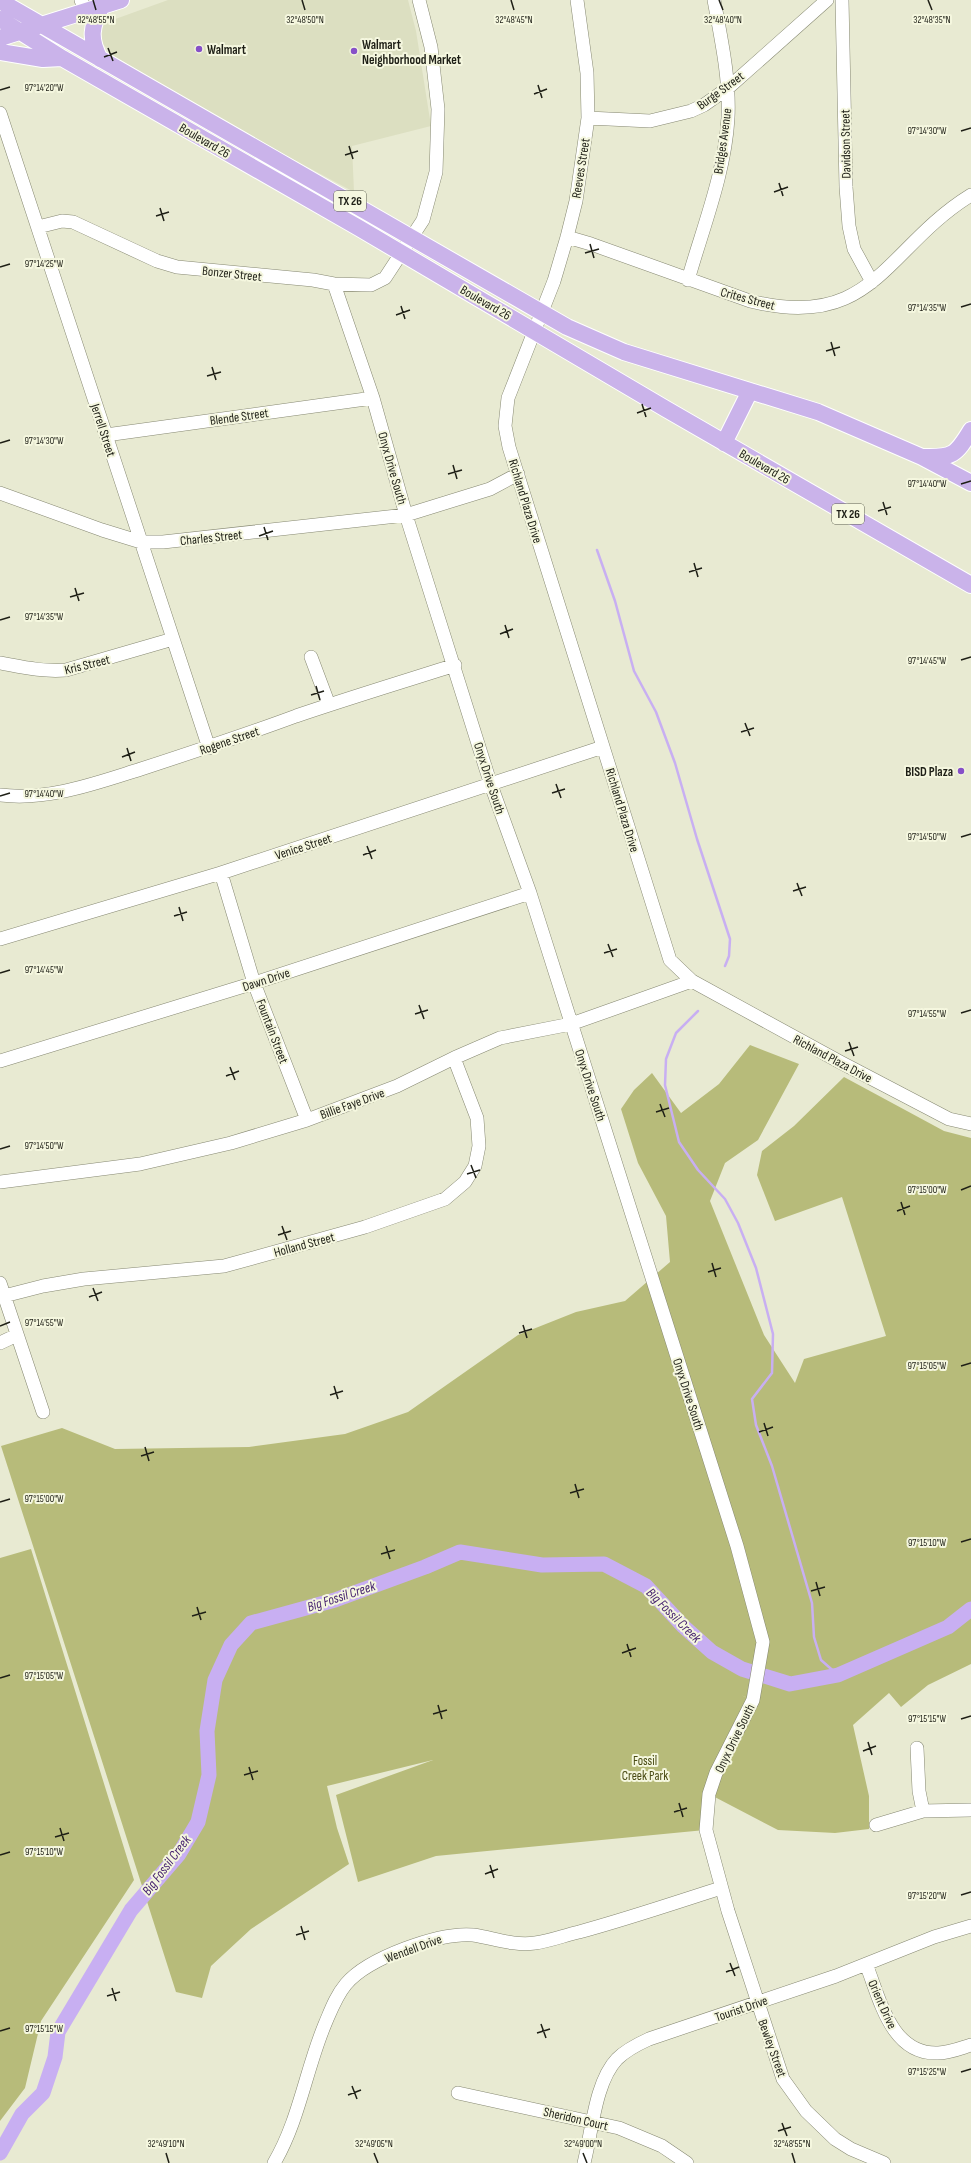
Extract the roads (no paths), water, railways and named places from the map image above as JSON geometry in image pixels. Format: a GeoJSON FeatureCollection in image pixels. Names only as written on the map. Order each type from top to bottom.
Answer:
{"type":"FeatureCollection","features":[{"type":"Feature","properties":{"kind":"main road"},"geometry":{"type":"LineString","coordinates":[[0,38],[40,26],[83,6],[102,6],[121,0]]}},
{"type":"Feature","properties":{"kind":"main road","name":"Boulevard 26"},"geometry":{"type":"LineString","coordinates":[[0,1],[40,26],[413,237],[542,314],[624,352],[818,412],[922,457],[971,483]]}},
{"type":"Feature","properties":{"kind":"main road"},"geometry":{"type":"LineString","coordinates":[[100,59],[91,34],[94,22],[102,6]]}},
{"type":"Feature","properties":{"kind":"main road","name":"Boulevard 26"},"geometry":{"type":"LineString","coordinates":[[0,19],[62,58],[401,252],[724,443],[971,585]]}},
{"type":"Feature","properties":{"kind":"main road"},"geometry":{"type":"LineString","coordinates":[[0,52],[43,59],[62,58]]}},
{"type":"Feature","properties":{"kind":"main road"},"geometry":{"type":"LineString","coordinates":[[219,148],[228,133]]}},
{"type":"Feature","properties":{"kind":"main road"},"geometry":{"type":"LineString","coordinates":[[724,443],[750,391]]}},
{"type":"Feature","properties":{"kind":"main road"},"geometry":{"type":"LineString","coordinates":[[922,457],[944,458],[956,451],[971,430]]}},
{"type":"Feature","properties":{"kind":"street","name":"Bonzer Street"},"geometry":{"type":"LineString","coordinates":[[38,227],[62,221],[73,222],[157,261],[177,267],[313,280],[334,284],[371,285],[386,278],[401,252],[413,237],[423,220],[436,172],[439,141],[438,109],[431,47],[419,0]]}},
{"type":"Feature","properties":{"kind":"street","name":"Reeves Street"},"geometry":{"type":"LineString","coordinates":[[535,331],[568,237],[576,200],[588,118],[587,73],[577,0]]}},
{"type":"Feature","properties":{"kind":"street","name":"Bridges Avenue"},"geometry":{"type":"LineString","coordinates":[[688,280],[720,170],[728,118],[728,88],[714,0]]}},
{"type":"Feature","properties":{"kind":"street","name":"Burge Street"},"geometry":{"type":"LineString","coordinates":[[588,118],[650,121],[678,116],[704,105],[728,88],[827,0]]}},
{"type":"Feature","properties":{"kind":"street","name":"Davidson Street"},"geometry":{"type":"LineString","coordinates":[[842,0],[846,187],[849,226],[854,249],[872,282]]}},
{"type":"Feature","properties":{"kind":"street","name":"Jerrell Street"},"geometry":{"type":"LineString","coordinates":[[0,113],[209,748]]}},
{"type":"Feature","properties":{"kind":"street","name":"Crites Street"},"geometry":{"type":"LineString","coordinates":[[568,237],[688,280],[772,307],[791,308],[826,305],[841,300],[864,289],[947,212],[971,195]]}},
{"type":"Feature","properties":{"kind":"street","name":"Onyx Drive South"},"geometry":{"type":"LineString","coordinates":[[334,284],[373,398],[406,515],[455,665],[491,785],[530,893],[737,1546],[763,1642],[753,1700],[716,1773],[709,1794],[706,1830],[721,1888]]}},
{"type":"Feature","properties":{"kind":"street","name":"Richland Plaza Drive"},"geometry":{"type":"LineString","coordinates":[[535,331],[508,398],[505,426],[508,440],[670,960],[692,981],[922,1106],[949,1119],[971,1124]]}},
{"type":"Feature","properties":{"kind":"street","name":"Blende Street"},"geometry":{"type":"LineString","coordinates":[[106,435],[373,398]]}},
{"type":"Feature","properties":{"kind":"street","name":"Charles Street"},"geometry":{"type":"LineString","coordinates":[[0,492],[102,530],[141,542],[163,542],[406,515],[490,489],[518,474]]}},
{"type":"Feature","properties":{"kind":"street","name":"Kris Street"},"geometry":{"type":"LineString","coordinates":[[0,662],[26,668],[54,671],[66,670],[173,639]]}},
{"type":"Feature","properties":{"kind":"street"},"geometry":{"type":"LineString","coordinates":[[311,657],[329,705]]}},
{"type":"Feature","properties":{"kind":"street","name":"Rogene Street"},"geometry":{"type":"LineString","coordinates":[[0,795],[30,796],[67,791],[209,748],[329,705],[455,665]]}},
{"type":"Feature","properties":{"kind":"street","name":"Venice Street"},"geometry":{"type":"LineString","coordinates":[[0,939],[221,873],[603,747]]}},
{"type":"Feature","properties":{"kind":"street","name":"Fountain Street"},"geometry":{"type":"LineString","coordinates":[[221,873],[254,983],[306,1120]]}},
{"type":"Feature","properties":{"kind":"street","name":"Dawn Drive"},"geometry":{"type":"LineString","coordinates":[[0,1061],[254,983],[530,893]]}},
{"type":"Feature","properties":{"kind":"street","name":"Billie Faye Drive"},"geometry":{"type":"LineString","coordinates":[[0,1182],[140,1164],[231,1143],[306,1120],[402,1084],[454,1058],[500,1038],[571,1024],[692,981]]}},
{"type":"Feature","properties":{"kind":"street","name":"Holland Street"},"geometry":{"type":"LineString","coordinates":[[4,1296],[43,1286],[84,1279],[224,1266],[365,1227],[445,1199],[464,1182],[475,1166],[480,1135],[477,1118],[454,1058]]}},
{"type":"Feature","properties":{"kind":"street"},"geometry":{"type":"LineString","coordinates":[[0,1283],[43,1412]]}},
{"type":"Feature","properties":{"kind":"street"},"geometry":{"type":"LineString","coordinates":[[0,1343],[17,1335]]}},
{"type":"Feature","properties":{"kind":"street"},"geometry":{"type":"LineString","coordinates":[[917,1748],[919,1791],[923,1811]]}},
{"type":"Feature","properties":{"kind":"street"},"geometry":{"type":"LineString","coordinates":[[876,1825],[923,1811],[971,1810]]}},
{"type":"Feature","properties":{"kind":"street","name":"Bewley Street"},"geometry":{"type":"LineString","coordinates":[[721,1888],[757,2003],[783,2079],[797,2100],[835,2139],[851,2149],[884,2163]]}},
{"type":"Feature","properties":{"kind":"street","name":"Wendell Drive"},"geometry":{"type":"LineString","coordinates":[[274,2163],[291,2125],[317,2044],[333,2004],[346,1984],[365,1967],[384,1958],[451,1935],[473,1935],[510,1943],[536,1943],[607,1925],[721,1888]]}},
{"type":"Feature","properties":{"kind":"street","name":"Tourist Drive"},"geometry":{"type":"LineString","coordinates":[[584,2163],[604,2079],[612,2065],[626,2051],[649,2039],[757,2003],[866,1964],[934,1937],[971,1926]]}},
{"type":"Feature","properties":{"kind":"street","name":"Orient Drive"},"geometry":{"type":"LineString","coordinates":[[866,1964],[889,2021],[905,2043],[925,2053],[940,2053],[971,2045]]}},
{"type":"Feature","properties":{"kind":"street","name":"Sheridon Court"},"geometry":{"type":"LineString","coordinates":[[458,2093],[593,2122],[644,2137],[662,2146],[687,2163]]}},
{"type":"Feature","properties":{"kind":"waterway"},"geometry":{"type":"LineString","coordinates":[[597,550],[615,601],[634,671],[656,712],[675,763],[697,839],[730,939],[729,956],[725,966]]}},
{"type":"Feature","properties":{"kind":"waterway"},"geometry":{"type":"LineString","coordinates":[[698,1011],[676,1033],[666,1059],[665,1085],[679,1142],[698,1170],[725,1199],[738,1223],[756,1268],[773,1334],[772,1373],[752,1399],[756,1425],[772,1466],[812,1603],[814,1637],[821,1660],[838,1675]]}},
{"type":"Feature","properties":{"kind":"waterway","name":"Big Fossil Creek"},"geometry":{"type":"LineString","coordinates":[[0,2153],[22,2114],[43,2093],[55,2057],[58,2032],[131,1910],[179,1854],[198,1822],[209,1775],[207,1731],[215,1680],[231,1645],[251,1623],[335,1600],[425,1567],[460,1552],[542,1565],[604,1564],[646,1586],[683,1626],[712,1652],[742,1669],[790,1684],[838,1675],[948,1627],[971,1609]]}},
{"type":"Feature","properties":{"kind":"place","name":"Walmart"},"geometry":{"type":"Point","coordinates":[199,49]}},
{"type":"Feature","properties":{"kind":"place","name":"Walmart Neighborhood Market"},"geometry":{"type":"Point","coordinates":[354,51]}},
{"type":"Feature","properties":{"kind":"place","name":"BISD Plaza"},"geometry":{"type":"Point","coordinates":[961,771]}},
{"type":"Feature","properties":{"kind":"park label","name":"Fossil Creek Park"},"geometry":{"type":"Point","coordinates":[645,1768]}}]}
